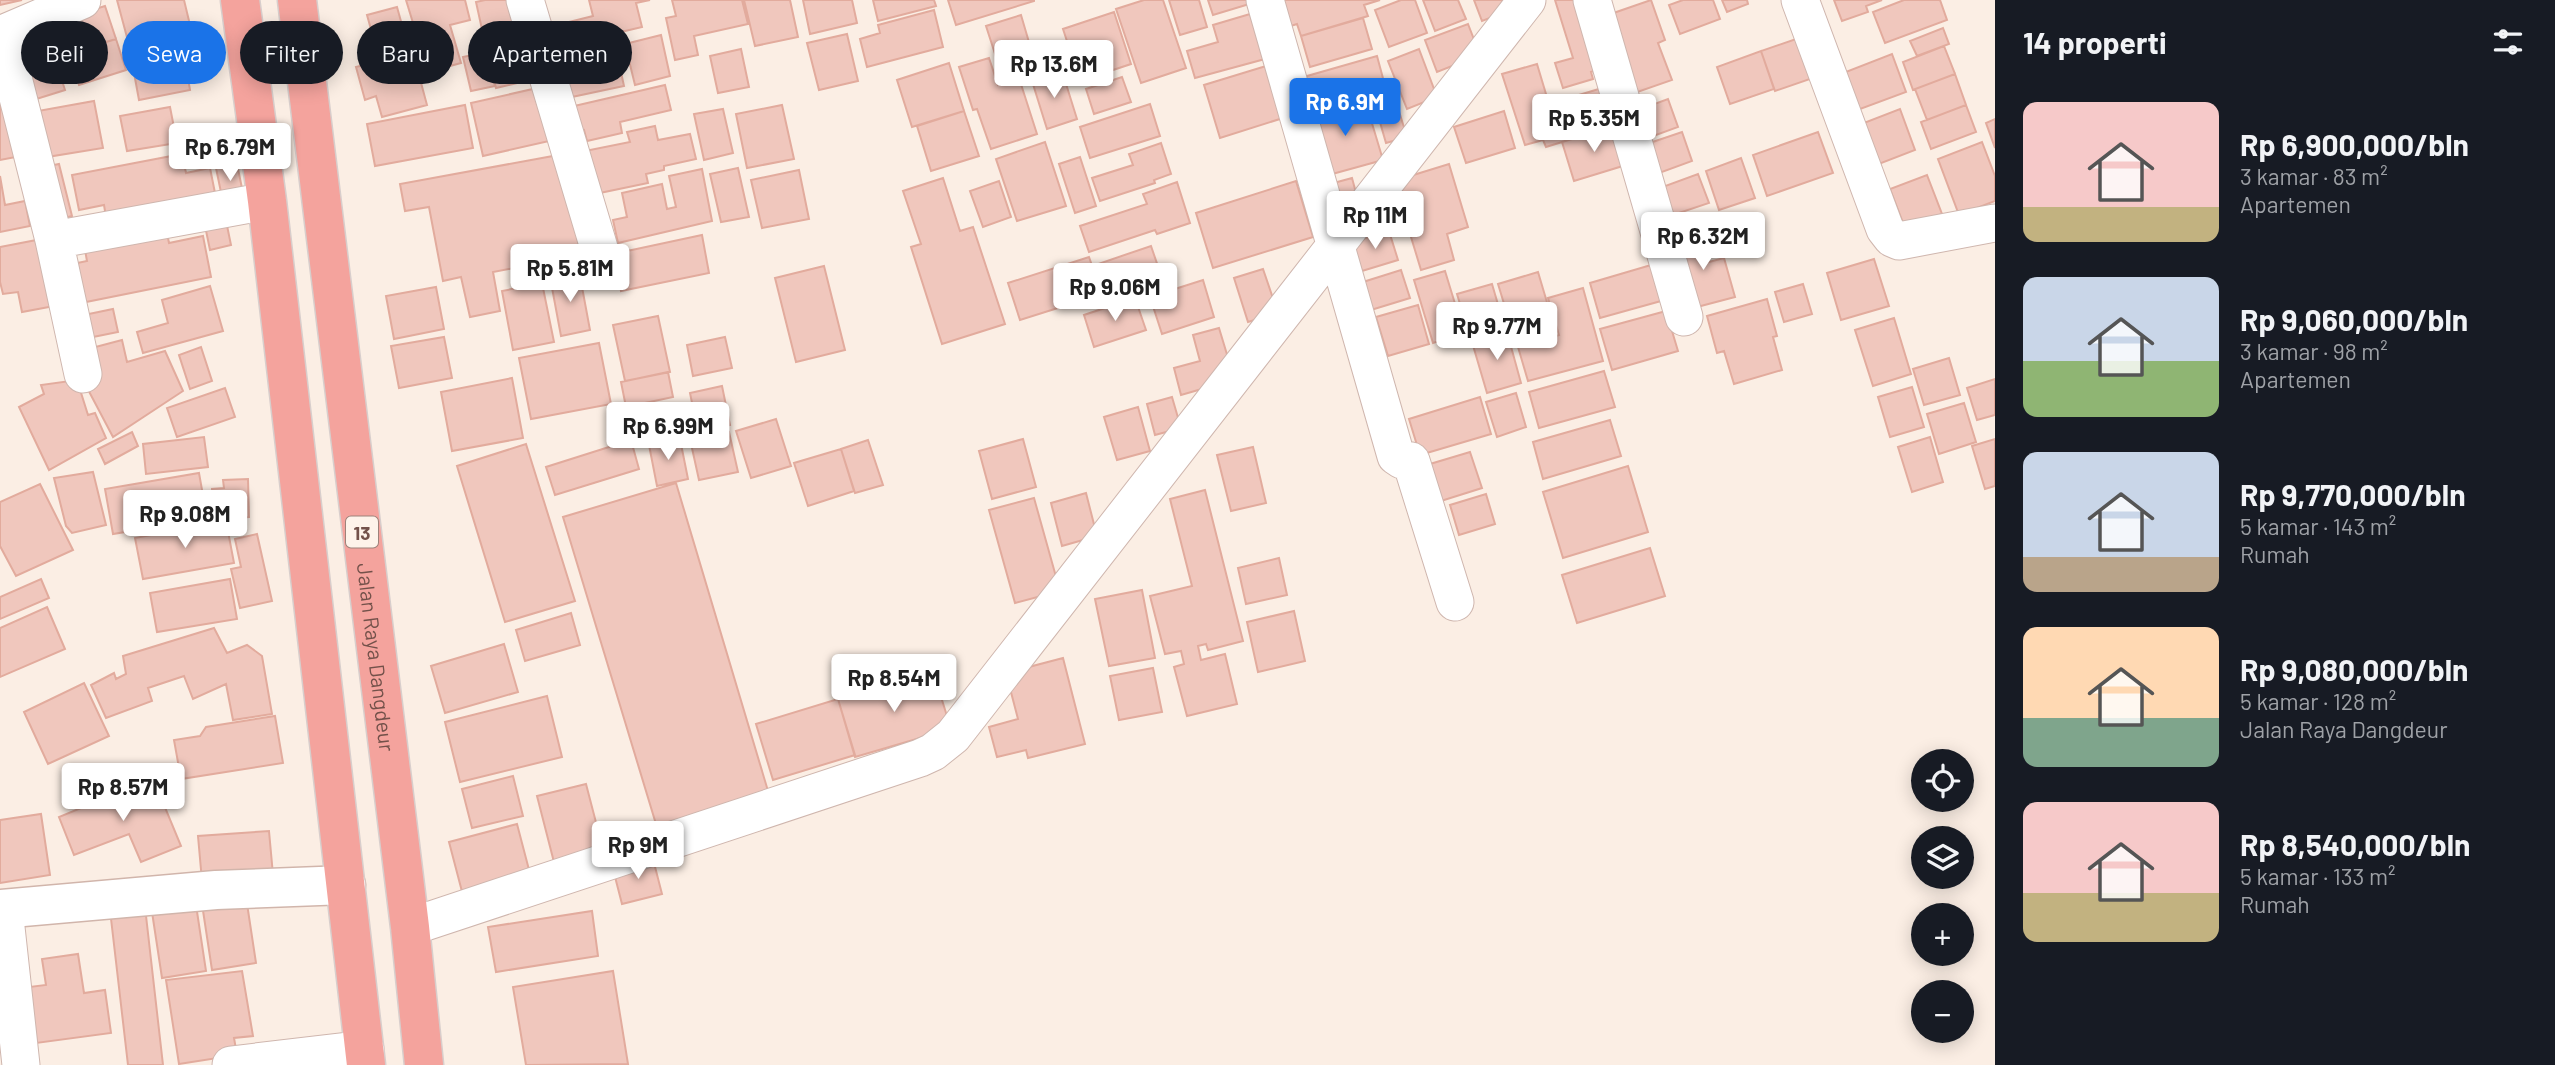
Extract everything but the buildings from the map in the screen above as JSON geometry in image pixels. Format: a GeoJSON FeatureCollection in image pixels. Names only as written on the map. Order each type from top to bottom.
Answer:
{"type":"FeatureCollection","features":[{"type":"Feature","properties":{"kind":"highway"},"geometry":{"type":"LineString","coordinates":[[240,0],[267,201],[366,1057]]}},
{"type":"Feature","properties":{"kind":"highway","name":"Jalan Raya Dangdeur"},"geometry":{"type":"LineString","coordinates":[[297,0],[410,927],[424,1065]]}},
{"type":"Feature","properties":{"kind":"street"},"geometry":{"type":"LineString","coordinates":[[82,0],[1,35],[54,240],[83,374]]}},
{"type":"Feature","properties":{"kind":"street"},"geometry":{"type":"LineString","coordinates":[[525,0],[598,248]]}},
{"type":"Feature","properties":{"kind":"street"},"geometry":{"type":"LineString","coordinates":[[1265,0],[1396,456],[1410,461],[1455,602]]}},
{"type":"Feature","properties":{"kind":"street"},"geometry":{"type":"LineString","coordinates":[[410,927],[920,758],[944,744],[953,736],[1527,0]]}},
{"type":"Feature","properties":{"kind":"street"},"geometry":{"type":"LineString","coordinates":[[1592,0],[1684,317]]}},
{"type":"Feature","properties":{"kind":"street"},"geometry":{"type":"LineString","coordinates":[[1800,0],[1885,229],[1892,238],[1899,241],[1995,223]]}},
{"type":"Feature","properties":{"kind":"street"},"geometry":{"type":"LineString","coordinates":[[54,240],[267,201]]}},
{"type":"Feature","properties":{"kind":"street"},"geometry":{"type":"LineString","coordinates":[[22,1065],[2,909],[203,891],[346,884]]}},
{"type":"Feature","properties":{"kind":"street"},"geometry":{"type":"LineString","coordinates":[[231,1065],[366,1057]]}}]}
